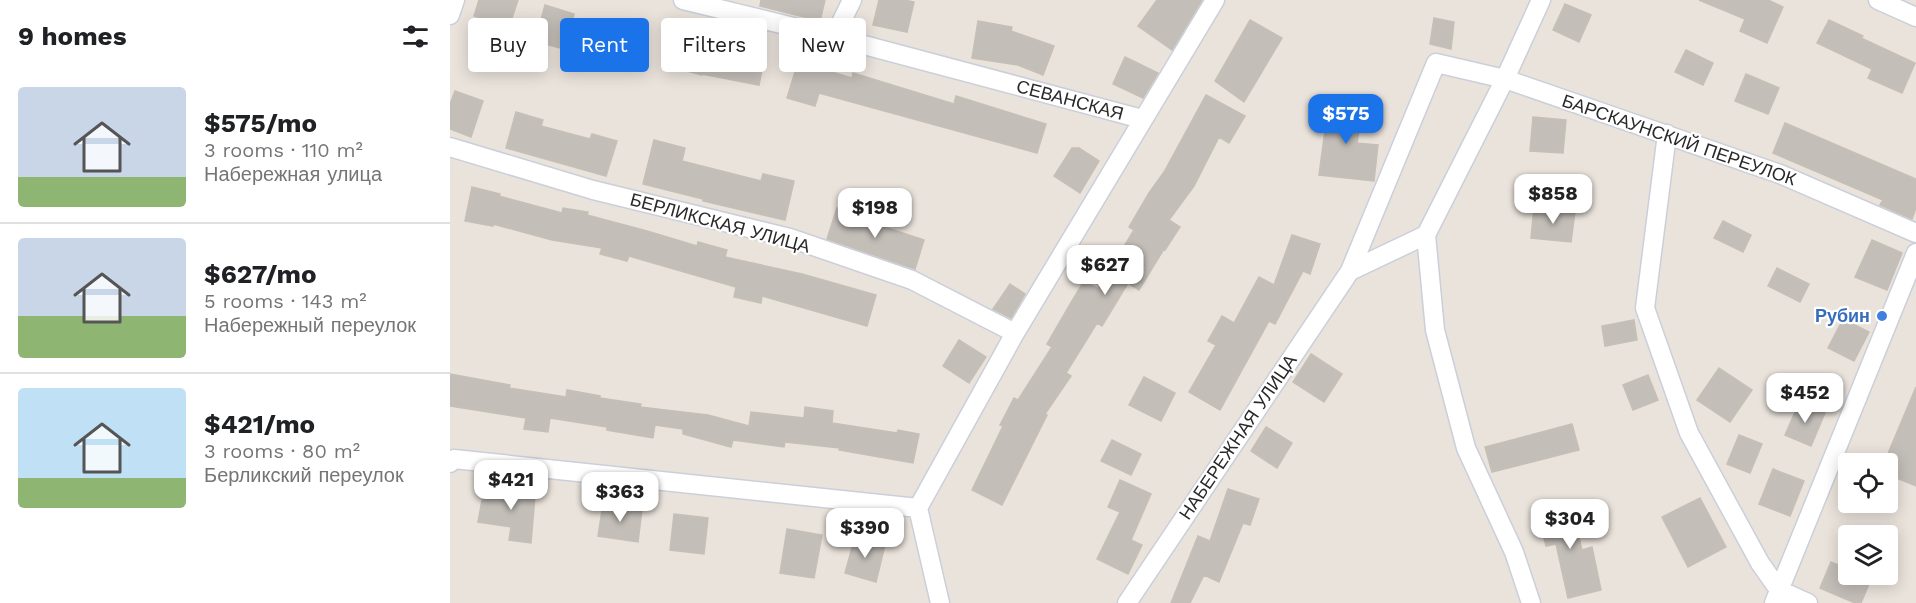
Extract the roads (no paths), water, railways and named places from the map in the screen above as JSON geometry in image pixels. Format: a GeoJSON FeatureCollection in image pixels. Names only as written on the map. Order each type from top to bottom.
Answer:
{"type":"FeatureCollection","features":[{"type":"Feature","properties":{"kind":"street"},"geometry":{"type":"LineString","coordinates":[[450,15],[455,0]]}},
{"type":"Feature","properties":{"kind":"street","name":"СЕВАНСКАЯ"},"geometry":{"type":"LineString","coordinates":[[683,0],[779,24]]}},
{"type":"Feature","properties":{"kind":"street"},"geometry":{"type":"LineString","coordinates":[[843,18],[852,0]]}},
{"type":"Feature","properties":{"kind":"street"},"geometry":{"type":"LineString","coordinates":[[940,603],[918,508],[1015,333],[1215,0]]}},
{"type":"Feature","properties":{"kind":"street"},"geometry":{"type":"LineString","coordinates":[[1531,603],[1514,552],[1466,448],[1435,330],[1426,235],[1541,0]]}},
{"type":"Feature","properties":{"kind":"street"},"geometry":{"type":"LineString","coordinates":[[1878,0],[1916,17]]}},
{"type":"Feature","properties":{"kind":"street","name":"СЕВАНСКАЯ"},"geometry":{"type":"LineString","coordinates":[[866,46],[1142,119]]}},
{"type":"Feature","properties":{"kind":"street","name":"БАРСКАУНСКИЙ ПЕРЕУЛОК"},"geometry":{"type":"LineString","coordinates":[[1436,63],[1504,79],[1780,174],[1916,233]]}},
{"type":"Feature","properties":{"kind":"street","name":"НАБЕРЕЖНАЯ УЛИЦА"},"geometry":{"type":"LineString","coordinates":[[1127,603],[1350,272],[1436,63]]}},
{"type":"Feature","properties":{"kind":"street"},"geometry":{"type":"LineString","coordinates":[[1667,134],[1645,308],[1689,433],[1777,597]]}},
{"type":"Feature","properties":{"kind":"street","name":"БЕРЛИКСКАЯ УЛИЦА"},"geometry":{"type":"LineString","coordinates":[[450,147],[593,190],[790,238],[912,280],[1015,333]]}},
{"type":"Feature","properties":{"kind":"street"},"geometry":{"type":"LineString","coordinates":[[1350,272],[1426,235]]}},
{"type":"Feature","properties":{"kind":"street"},"geometry":{"type":"LineString","coordinates":[[1777,597],[1916,253]]}},
{"type":"Feature","properties":{"kind":"street"},"geometry":{"type":"LineString","coordinates":[[450,463],[454,459],[918,508]]}},
{"type":"Feature","properties":{"kind":"street"},"geometry":{"type":"LineString","coordinates":[[1777,597],[1808,603]]}},
{"type":"Feature","properties":{"kind":"place","name":"Рубин"},"geometry":{"type":"Point","coordinates":[1882,316]}}]}
